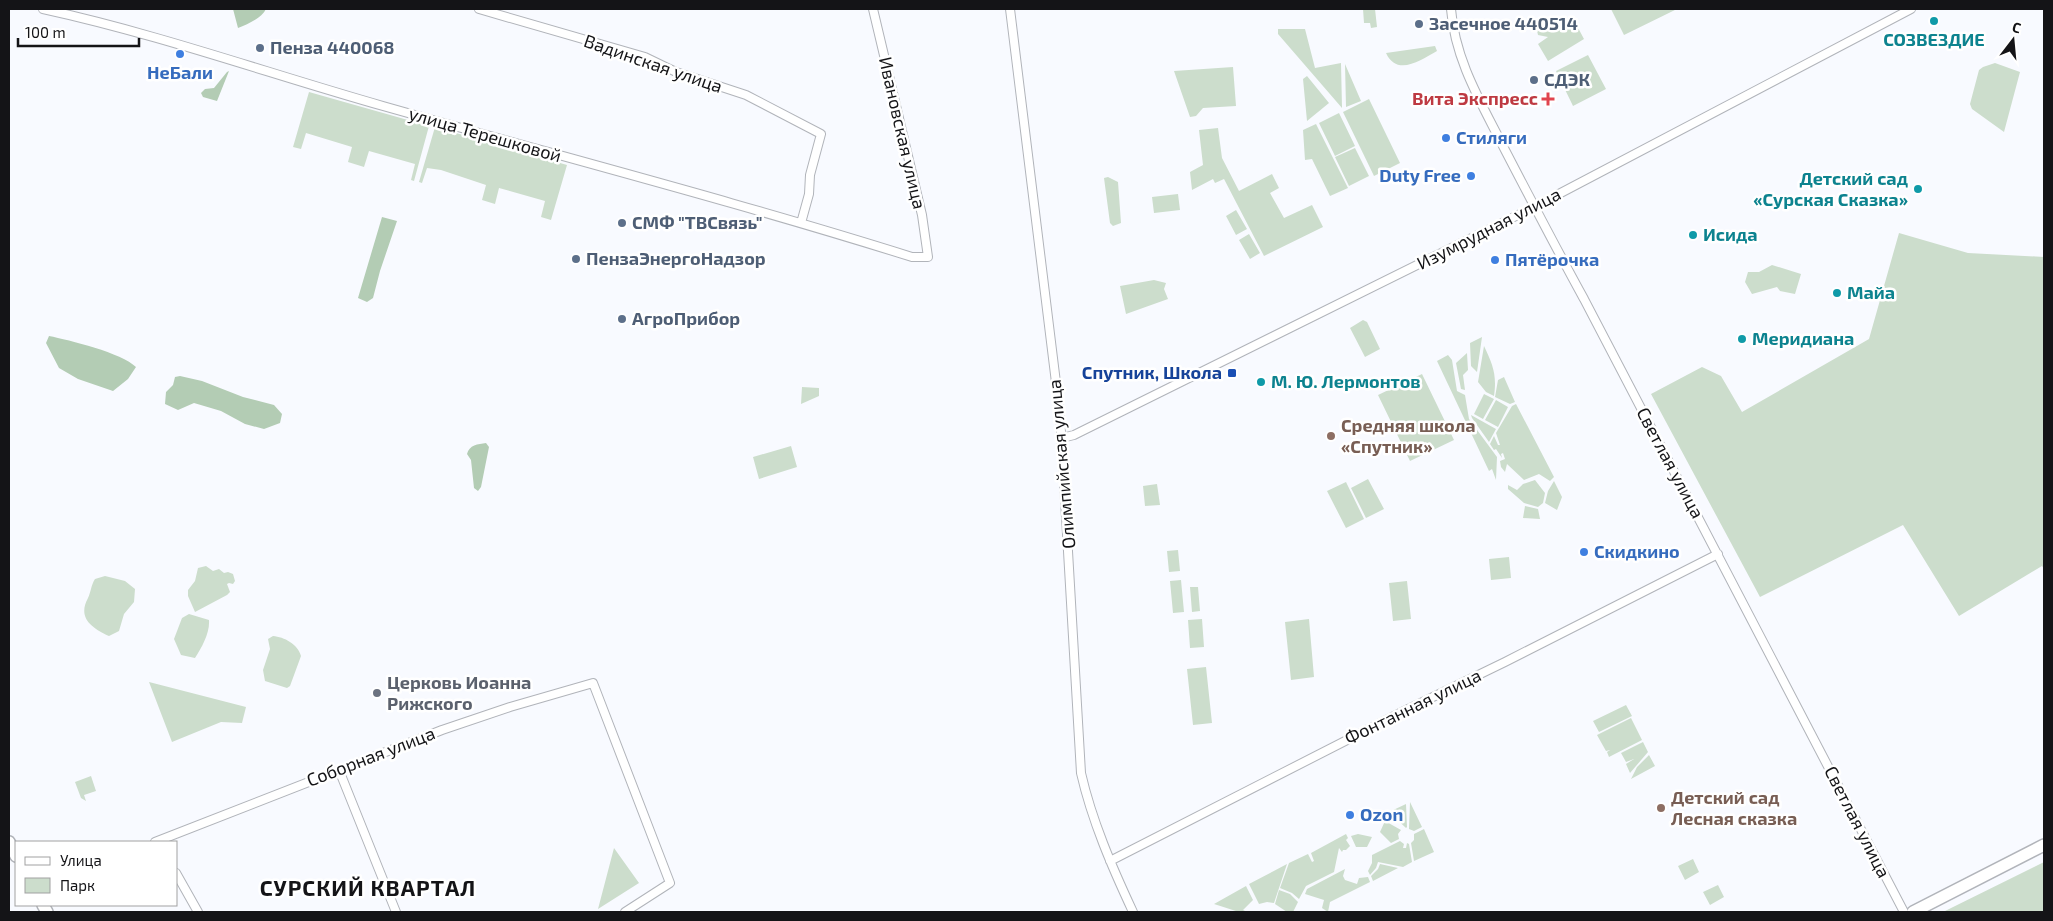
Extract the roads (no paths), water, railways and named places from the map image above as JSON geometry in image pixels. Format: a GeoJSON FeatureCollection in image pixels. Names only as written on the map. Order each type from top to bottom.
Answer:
{"type":"FeatureCollection","features":[{"type":"Feature","properties":{"kind":"main road"},"geometry":{"type":"LineString","coordinates":[[9,842],[15,854]]}},
{"type":"Feature","properties":{"kind":"main road"},"geometry":{"type":"LineString","coordinates":[[1913,912],[2044,845]]}},
{"type":"Feature","properties":{"kind":"street","name":"улица Терешковой"},"geometry":{"type":"LineString","coordinates":[[43,9],[171,43],[387,107],[801,223],[912,257],[928,257]]}},
{"type":"Feature","properties":{"kind":"street","name":"Вадинская улица"},"geometry":{"type":"LineString","coordinates":[[479,9],[645,57],[676,72],[746,95],[821,134],[810,175],[809,194],[801,223]]}},
{"type":"Feature","properties":{"kind":"street","name":"Ивановская улица"},"geometry":{"type":"LineString","coordinates":[[873,9],[922,215],[928,257]]}},
{"type":"Feature","properties":{"kind":"street","name":"Олимпийская улица"},"geometry":{"type":"LineString","coordinates":[[1010,9],[1062,438],[1081,773],[1088,802],[1110,861],[1133,912]]}},
{"type":"Feature","properties":{"kind":"street","name":"Светлая улица"},"geometry":{"type":"LineString","coordinates":[[1451,9],[1455,39],[1465,70],[1534,207],[1718,554],[1904,912]]}},
{"type":"Feature","properties":{"kind":"street","name":"Изумрудная улица"},"geometry":{"type":"LineString","coordinates":[[1062,438],[1074,435],[1148,399],[1534,207],[1911,9]]}},
{"type":"Feature","properties":{"kind":"street","name":"Фонтанная улица"},"geometry":{"type":"LineString","coordinates":[[1110,861],[1718,554]]}},
{"type":"Feature","properties":{"kind":"street","name":"Соборная улица"},"geometry":{"type":"LineString","coordinates":[[162,841],[442,730],[510,707],[593,683],[670,883],[625,912]]}},
{"type":"Feature","properties":{"kind":"street"},"geometry":{"type":"LineString","coordinates":[[339,770],[396,912]]}},
{"type":"Feature","properties":{"kind":"street"},"geometry":{"type":"LineString","coordinates":[[178,877],[198,912]]}},
{"type":"Feature","properties":{"kind":"place","name":"СОЗВЕЗДИЕ"},"geometry":{"type":"Point","coordinates":[1934,21]}},
{"type":"Feature","properties":{"kind":"place","name":"Засечное 440514"},"geometry":{"type":"Point","coordinates":[1419,24]}},
{"type":"Feature","properties":{"kind":"place","name":"Пенза 440068"},"geometry":{"type":"Point","coordinates":[260,48]}},
{"type":"Feature","properties":{"kind":"place","name":"НеБали"},"geometry":{"type":"Point","coordinates":[180,54]}},
{"type":"Feature","properties":{"kind":"place","name":"СДЭК"},"geometry":{"type":"Point","coordinates":[1534,80]}},
{"type":"Feature","properties":{"kind":"place","name":"Вита Экспресс"},"geometry":{"type":"Point","coordinates":[1548,99]}},
{"type":"Feature","properties":{"kind":"place","name":"Стиляги"},"geometry":{"type":"Point","coordinates":[1446,138]}},
{"type":"Feature","properties":{"kind":"place","name":"Duty Free"},"geometry":{"type":"Point","coordinates":[1471,176]}},
{"type":"Feature","properties":{"kind":"place","name":"Детский сад «Сурская Сказка»"},"geometry":{"type":"Point","coordinates":[1918,189]}},
{"type":"Feature","properties":{"kind":"place","name":"СМФ \"ТВСвязь\""},"geometry":{"type":"Point","coordinates":[622,223]}},
{"type":"Feature","properties":{"kind":"place","name":"Исида"},"geometry":{"type":"Point","coordinates":[1693,235]}},
{"type":"Feature","properties":{"kind":"place","name":"ПензаЭнергоНадзор"},"geometry":{"type":"Point","coordinates":[576,259]}},
{"type":"Feature","properties":{"kind":"place","name":"Пятёрочка"},"geometry":{"type":"Point","coordinates":[1495,260]}},
{"type":"Feature","properties":{"kind":"place","name":"Майа"},"geometry":{"type":"Point","coordinates":[1837,293]}},
{"type":"Feature","properties":{"kind":"place","name":"АгроПрибор"},"geometry":{"type":"Point","coordinates":[622,319]}},
{"type":"Feature","properties":{"kind":"place","name":"Меридиана"},"geometry":{"type":"Point","coordinates":[1742,339]}},
{"type":"Feature","properties":{"kind":"place","name":"Спутник, Школа"},"geometry":{"type":"Point","coordinates":[1232,373]}},
{"type":"Feature","properties":{"kind":"place","name":"М. Ю. Лермонтов"},"geometry":{"type":"Point","coordinates":[1261,382]}},
{"type":"Feature","properties":{"kind":"place","name":"Средняя школа «Спутник»"},"geometry":{"type":"Point","coordinates":[1331,436]}},
{"type":"Feature","properties":{"kind":"place","name":"Скидкино"},"geometry":{"type":"Point","coordinates":[1584,552]}},
{"type":"Feature","properties":{"kind":"place","name":"Церковь Иоанна Рижского"},"geometry":{"type":"Point","coordinates":[377,693]}},
{"type":"Feature","properties":{"kind":"place","name":"Детский сад Лесная сказка"},"geometry":{"type":"Point","coordinates":[1661,808]}},
{"type":"Feature","properties":{"kind":"place","name":"Ozon"},"geometry":{"type":"Point","coordinates":[1350,815]}},
{"type":"Feature","properties":{"kind":"district","name":"СУРСКИЙ КВАРТАЛ"},"geometry":{"type":"Point","coordinates":[368,888]}}]}
